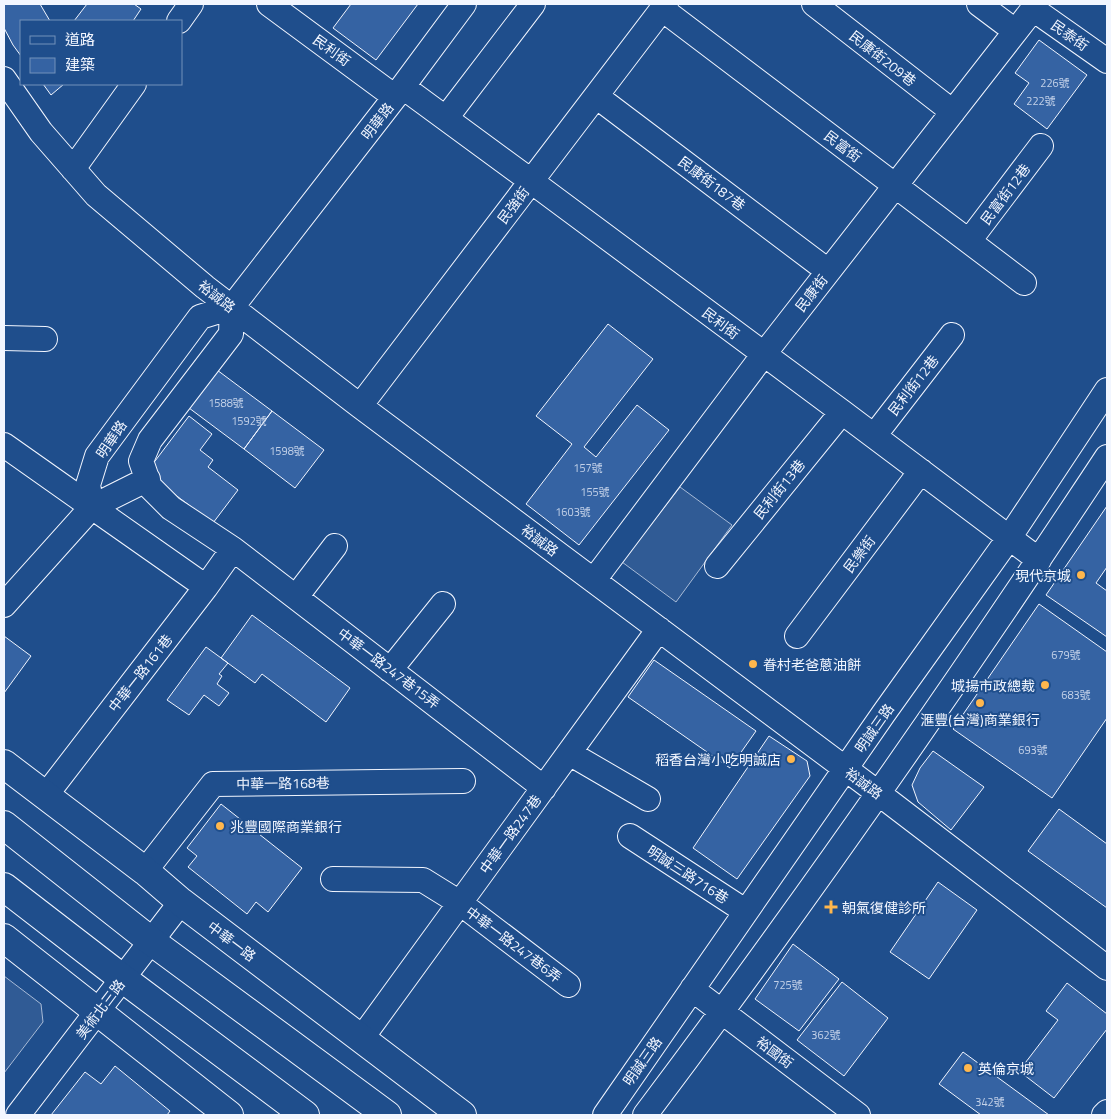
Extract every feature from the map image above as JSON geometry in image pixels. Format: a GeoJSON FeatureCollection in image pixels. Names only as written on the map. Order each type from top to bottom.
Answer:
{"type":"FeatureCollection","features":[{"type":"Feature","properties":{"kind":"main road","name":"中華一路"},"geometry":{"type":"LineString","coordinates":[[4,764],[145,871],[181,902],[462,1115]]}},
{"type":"Feature","properties":{"kind":"main road"},"geometry":{"type":"LineString","coordinates":[[4,825],[151,941],[387,1115]]}},
{"type":"Feature","properties":{"kind":"main road"},"geometry":{"type":"LineString","coordinates":[[4,887],[305,1115]]}},
{"type":"Feature","properties":{"kind":"main road"},"geometry":{"type":"LineString","coordinates":[[4,938],[230,1115]]}},
{"type":"Feature","properties":{"kind":"street"},"geometry":{"type":"LineString","coordinates":[[180,20],[191,4]]}},
{"type":"Feature","properties":{"kind":"street","name":"民利街"},"geometry":{"type":"LineString","coordinates":[[269,4],[399,92],[446,118],[1039,560]]}},
{"type":"Feature","properties":{"kind":"street","name":"明華路"},"geometry":{"type":"LineString","coordinates":[[92,507],[88,485],[97,456],[200,317],[232,307],[399,92],[464,4]]}},
{"type":"Feature","properties":{"kind":"street"},"geometry":{"type":"LineString","coordinates":[[446,118],[533,4]]}},
{"type":"Feature","properties":{"kind":"street","name":"民康街209巷"},"geometry":{"type":"LineString","coordinates":[[814,4],[953,112]]}},
{"type":"Feature","properties":{"kind":"street"},"geometry":{"type":"LineString","coordinates":[[979,4],[1015,32]]}},
{"type":"Feature","properties":{"kind":"street","name":"民強街"},"geometry":{"type":"LineString","coordinates":[[360,406],[664,6]]}},
{"type":"Feature","properties":{"kind":"street","name":"民富街"},"geometry":{"type":"LineString","coordinates":[[664,6],[1024,283]]}},
{"type":"Feature","properties":{"kind":"street","name":"民康街"},"geometry":{"type":"LineString","coordinates":[[594,580],[764,354],[1033,8]]}},
{"type":"Feature","properties":{"kind":"street","name":"民泰街"},"geometry":{"type":"LineString","coordinates":[[1033,8],[1104,52]]}},
{"type":"Feature","properties":{"kind":"street","name":"裕誠路"},"geometry":{"type":"LineString","coordinates":[[4,79],[41,132],[96,195],[205,287],[360,406],[878,793],[1107,968]]}},
{"type":"Feature","properties":{"kind":"street"},"geometry":{"type":"LineString","coordinates":[[74,169],[133,85]]}},
{"type":"Feature","properties":{"kind":"street","name":"民康街187巷"},"geometry":{"type":"LineString","coordinates":[[596,96],[828,271]]}},
{"type":"Feature","properties":{"kind":"street","name":"民富街12巷"},"geometry":{"type":"LineString","coordinates":[[969,241],[1041,146]]}},
{"type":"Feature","properties":{"kind":"street"},"geometry":{"type":"LineString","coordinates":[[232,307],[231,334],[150,440],[141,461],[150,487],[171,508],[233,549]]}},
{"type":"Feature","properties":{"kind":"street","name":"民利街12巷"},"geometry":{"type":"LineString","coordinates":[[874,436],[952,335]]}},
{"type":"Feature","properties":{"kind":"street"},"geometry":{"type":"LineString","coordinates":[[4,338],[45,339]]}},
{"type":"Feature","properties":{"kind":"street","name":"明誠三路"},"geometry":{"type":"LineString","coordinates":[[605,1115],[745,911],[1009,538],[1107,390]]}},
{"type":"Feature","properties":{"kind":"street","name":"民利街13巷"},"geometry":{"type":"LineString","coordinates":[[716,566],[842,412]]}},
{"type":"Feature","properties":{"kind":"street"},"geometry":{"type":"LineString","coordinates":[[4,445],[206,587]]}},
{"type":"Feature","properties":{"kind":"street"},"geometry":{"type":"LineString","coordinates":[[645,1115],[722,1012],[878,793],[1039,560],[1107,457]]}},
{"type":"Feature","properties":{"kind":"street","name":"民樂街"},"geometry":{"type":"LineString","coordinates":[[797,636],[922,471]]}},
{"type":"Feature","properties":{"kind":"street"},"geometry":{"type":"LineString","coordinates":[[4,605],[92,507],[148,479]]}},
{"type":"Feature","properties":{"kind":"street"},"geometry":{"type":"LineString","coordinates":[[296,597],[335,546]]}},
{"type":"Feature","properties":{"kind":"street","name":"中華一路161巷"},"geometry":{"type":"LineString","coordinates":[[46,795],[206,587],[233,549]]}},
{"type":"Feature","properties":{"kind":"street","name":"中華一路247巷15弄"},"geometry":{"type":"LineString","coordinates":[[233,549],[544,788]]}},
{"type":"Feature","properties":{"kind":"street"},"geometry":{"type":"LineString","coordinates":[[390,670],[443,604]]}},
{"type":"Feature","properties":{"kind":"street","name":"中華一路247巷"},"geometry":{"type":"LineString","coordinates":[[361,1039],[659,628]]}},
{"type":"Feature","properties":{"kind":"street"},"geometry":{"type":"LineString","coordinates":[[569,753],[648,798]]}},
{"type":"Feature","properties":{"kind":"street","name":"中華一路168巷"},"geometry":{"type":"LineString","coordinates":[[145,871],[213,784],[464,781]]}},
{"type":"Feature","properties":{"kind":"street","name":"明誠三路716巷"},"geometry":{"type":"LineString","coordinates":[[630,836],[745,911]]}},
{"type":"Feature","properties":{"kind":"street","name":"中華一路247巷6弄"},"geometry":{"type":"LineString","coordinates":[[333,879],[422,880],[460,903],[568,985]]}},
{"type":"Feature","properties":{"kind":"street","name":"美術北三路"},"geometry":{"type":"LineString","coordinates":[[18,1115],[181,902]]}},
{"type":"Feature","properties":{"kind":"street","name":"裕國街"},"geometry":{"type":"LineString","coordinates":[[692,989],[858,1115]]}},
{"type":"Feature","properties":{"kind":"street"},"geometry":{"type":"LineString","coordinates":[[1104,1115],[1107,1112]]}},
{"type":"Feature","properties":{"kind":"shaded area"},"geometry":{"type":"Polygon","coordinates":[[[680,487],[732,525],[676,602],[622,562],[680,487]]]}},
{"type":"Feature","properties":{"kind":"shaded area"},"geometry":{"type":"Polygon","coordinates":[[[4,976],[41,1004],[43,1022],[4,1073],[4,976]]]}},
{"type":"Feature","properties":{"kind":"building"},"geometry":{"type":"Polygon","coordinates":[[[4,4],[40,4],[49,20],[20,20],[20,55],[4,28],[4,4]]]}},
{"type":"Feature","properties":{"kind":"building"},"geometry":{"type":"Polygon","coordinates":[[[87,4],[134,4],[141,9],[134,20],[75,20],[87,4]]]}},
{"type":"Feature","properties":{"kind":"building"},"geometry":{"type":"Polygon","coordinates":[[[351,4],[418,4],[376,60],[333,28],[351,4]]]}},
{"type":"Feature","properties":{"kind":"building"},"geometry":{"type":"Polygon","coordinates":[[[1039,40],[1087,75],[1047,129],[1014,104],[1029,83],[1015,73],[1039,40]]]}},
{"type":"Feature","properties":{"kind":"building"},"geometry":{"type":"Polygon","coordinates":[[[44,85],[63,85],[51,95],[44,85]]]}},
{"type":"Feature","properties":{"kind":"building"},"geometry":{"type":"Polygon","coordinates":[[[608,324],[653,359],[584,447],[596,457],[637,405],[669,430],[579,545],[526,504],[572,444],[536,416],[608,324]]]}},
{"type":"Feature","properties":{"kind":"building"},"geometry":{"type":"Polygon","coordinates":[[[213,367],[272,411],[244,449],[185,405],[213,367]]]}},
{"type":"Feature","properties":{"kind":"building"},"geometry":{"type":"Polygon","coordinates":[[[272,411],[324,450],[295,488],[244,449],[272,411]]]}},
{"type":"Feature","properties":{"kind":"building"},"geometry":{"type":"Polygon","coordinates":[[[189,416],[212,434],[200,450],[213,460],[208,467],[238,490],[213,523],[146,473],[189,416]]]}},
{"type":"Feature","properties":{"kind":"building","name":"現代京城"},"geometry":{"type":"Polygon","coordinates":[[[1107,506],[1107,567],[1096,583],[1107,591],[1107,637],[1046,595],[1107,506]]]}},
{"type":"Feature","properties":{"kind":"building","name":"城揚市政總裁"},"geometry":{"type":"Polygon","coordinates":[[[1039,604],[1107,652],[1107,718],[1052,798],[953,729],[1039,604]]]}},
{"type":"Feature","properties":{"kind":"building"},"geometry":{"type":"Polygon","coordinates":[[[252,615],[350,688],[326,722],[262,674],[255,683],[221,658],[252,615]]]}},
{"type":"Feature","properties":{"kind":"building"},"geometry":{"type":"Polygon","coordinates":[[[4,636],[31,656],[4,693],[4,636]]]}},
{"type":"Feature","properties":{"kind":"building"},"geometry":{"type":"Polygon","coordinates":[[[206,647],[228,663],[219,674],[222,676],[217,684],[229,693],[219,706],[204,695],[189,715],[167,700],[206,647]]]}},
{"type":"Feature","properties":{"kind":"building"},"geometry":{"type":"Polygon","coordinates":[[[654,660],[756,731],[730,768],[628,697],[654,660]]]}},
{"type":"Feature","properties":{"kind":"building"},"geometry":{"type":"Polygon","coordinates":[[[769,736],[807,761],[810,776],[737,879],[693,848],[769,736]]]}},
{"type":"Feature","properties":{"kind":"building"},"geometry":{"type":"Polygon","coordinates":[[[933,751],[984,787],[951,830],[918,802],[912,785],[920,768],[933,751]]]}},
{"type":"Feature","properties":{"kind":"building"},"geometry":{"type":"Polygon","coordinates":[[[221,804],[302,868],[268,912],[256,902],[247,914],[188,867],[197,856],[187,848],[221,804]]]}},
{"type":"Feature","properties":{"kind":"building"},"geometry":{"type":"Polygon","coordinates":[[[1059,809],[1107,844],[1107,908],[1028,851],[1059,809]]]}},
{"type":"Feature","properties":{"kind":"building"},"geometry":{"type":"Polygon","coordinates":[[[938,882],[977,910],[929,979],[890,952],[938,882]]]}},
{"type":"Feature","properties":{"kind":"building"},"geometry":{"type":"Polygon","coordinates":[[[793,944],[839,979],[799,1031],[755,999],[793,944]]]}},
{"type":"Feature","properties":{"kind":"building"},"geometry":{"type":"Polygon","coordinates":[[[842,982],[888,1018],[844,1076],[797,1040],[842,982]]]}},
{"type":"Feature","properties":{"kind":"building"},"geometry":{"type":"Polygon","coordinates":[[[1067,983],[1107,1014],[1107,1029],[1054,1098],[1019,1071],[1058,1020],[1046,1011],[1067,983]]]}},
{"type":"Feature","properties":{"kind":"building","name":"英倫京城"},"geometry":{"type":"Polygon","coordinates":[[[963,1052],[1049,1115],[981,1115],[939,1084],[963,1052]]]}},
{"type":"Feature","properties":{"kind":"building"},"geometry":{"type":"Polygon","coordinates":[[[115,1066],[170,1111],[167,1115],[51,1115],[85,1072],[101,1084],[115,1066]]]}},
{"type":"Feature","properties":{"kind":"place","name":"現代京城"},"geometry":{"type":"Point","coordinates":[1081,575]}},
{"type":"Feature","properties":{"kind":"place","name":"眷村老爸蔥油餅"},"geometry":{"type":"Point","coordinates":[753,664]}},
{"type":"Feature","properties":{"kind":"place","name":"城揚市政總裁"},"geometry":{"type":"Point","coordinates":[1045,685]}},
{"type":"Feature","properties":{"kind":"place","name":"滙豐(台灣)商業銀行"},"geometry":{"type":"Point","coordinates":[980,703]}},
{"type":"Feature","properties":{"kind":"place","name":"稻香台灣小吃明誠店"},"geometry":{"type":"Point","coordinates":[791,759]}},
{"type":"Feature","properties":{"kind":"place","name":"兆豐國際商業銀行"},"geometry":{"type":"Point","coordinates":[220,826]}},
{"type":"Feature","properties":{"kind":"place","name":"朝氣復健診所"},"geometry":{"type":"Point","coordinates":[831,907]}},
{"type":"Feature","properties":{"kind":"place","name":"英倫京城"},"geometry":{"type":"Point","coordinates":[968,1068]}}]}
